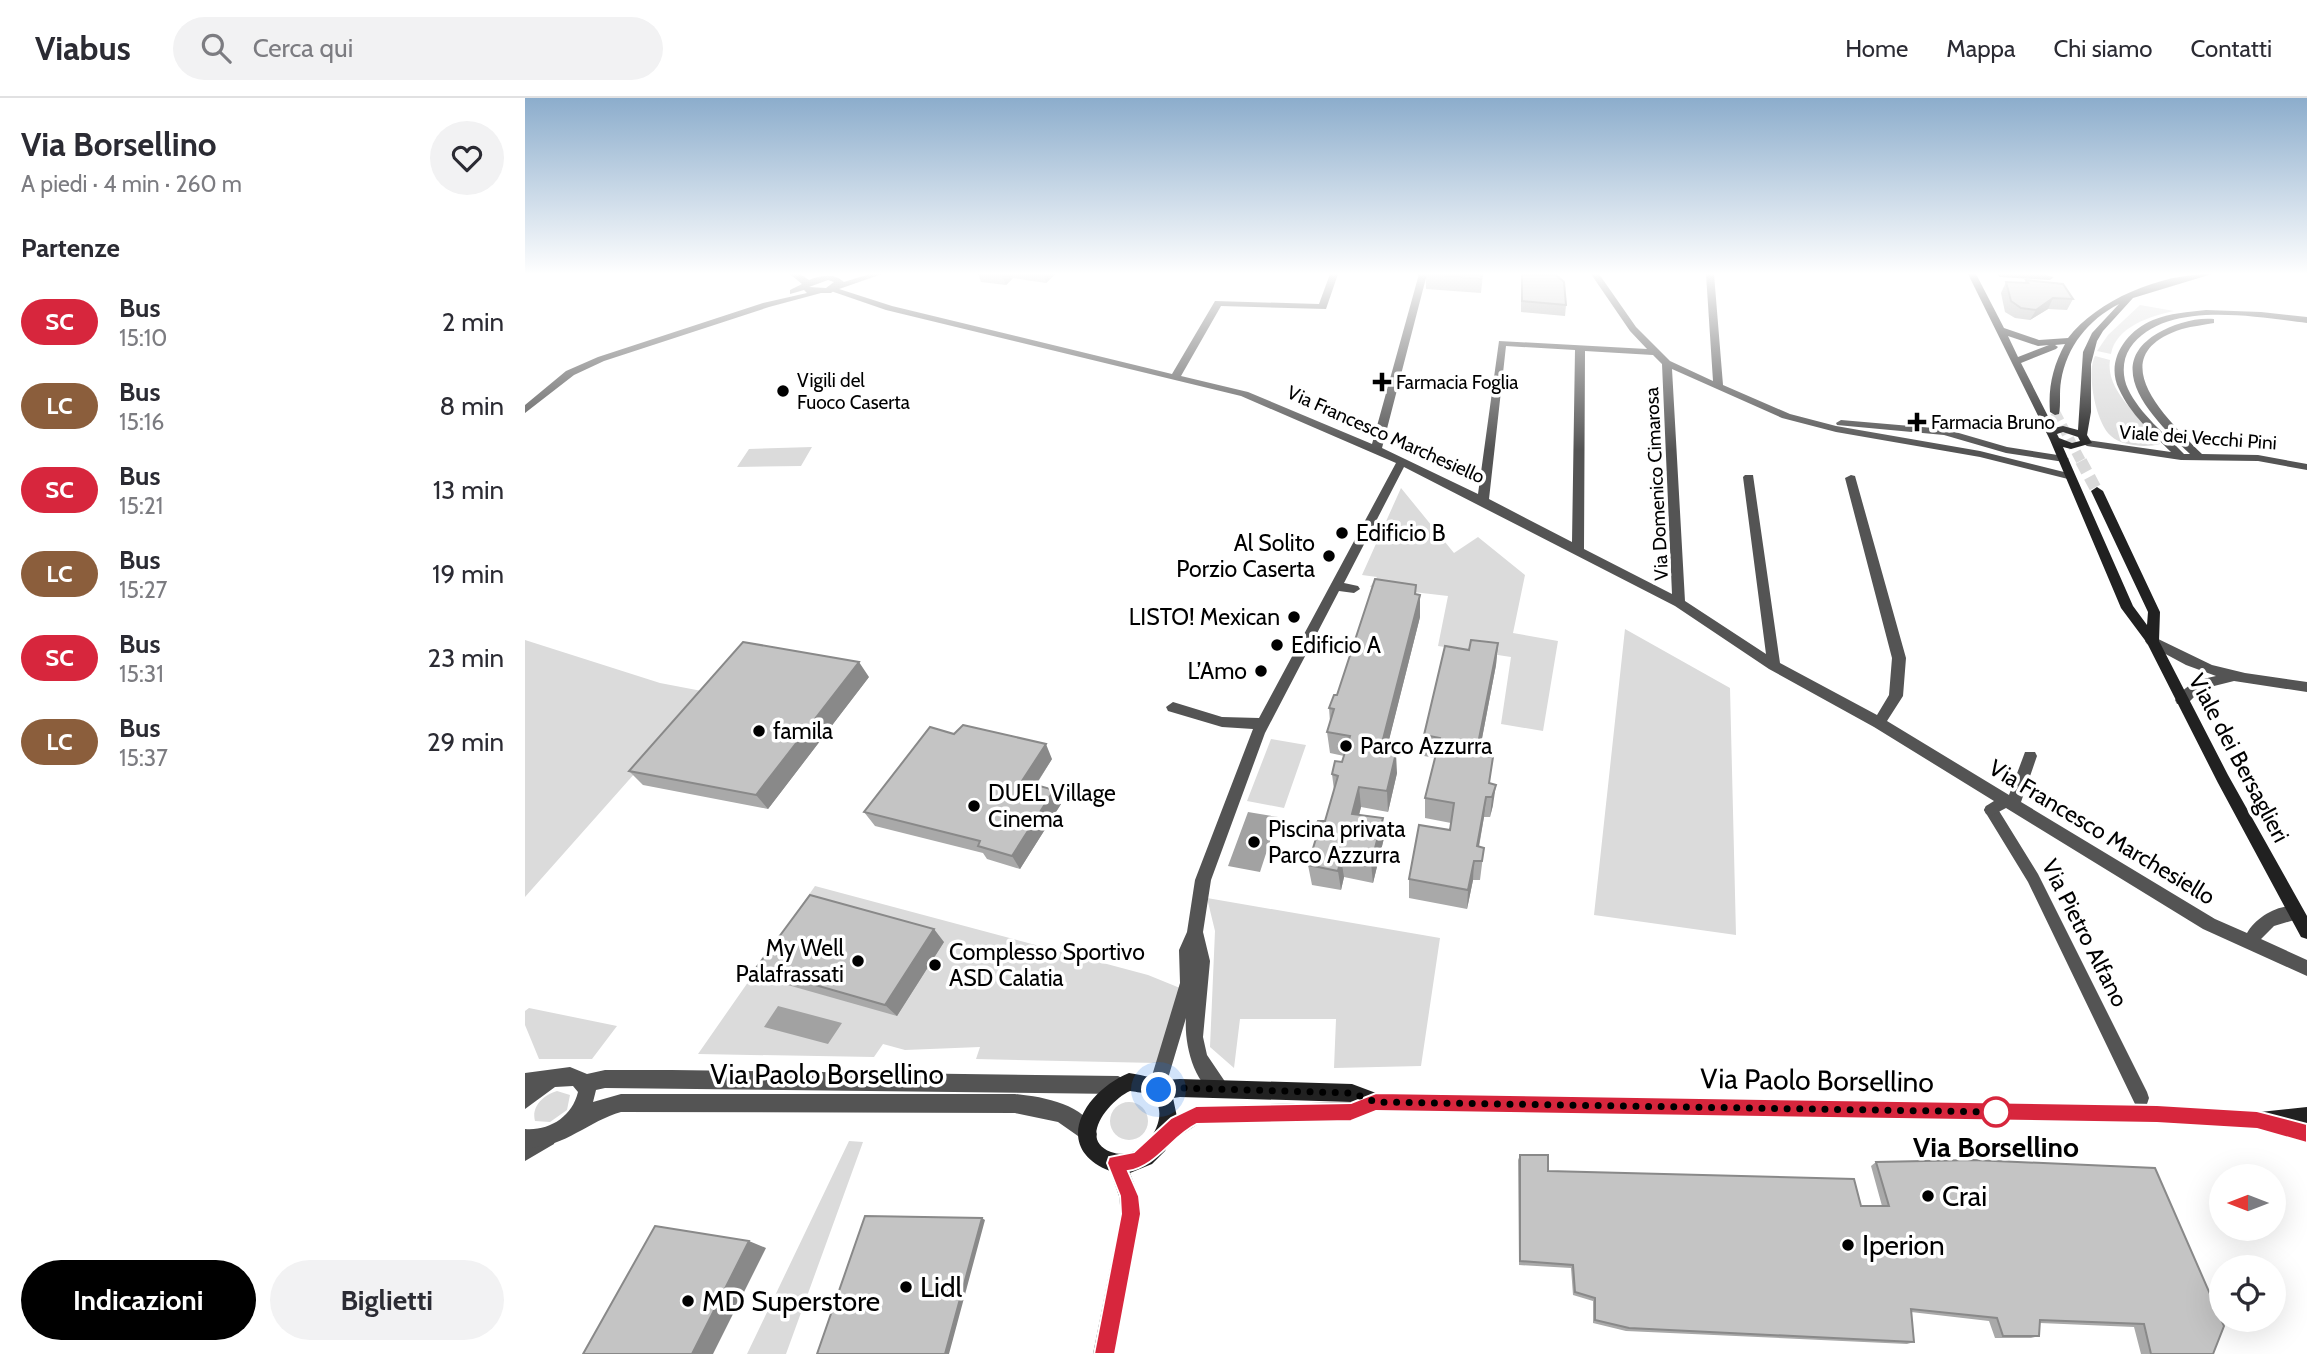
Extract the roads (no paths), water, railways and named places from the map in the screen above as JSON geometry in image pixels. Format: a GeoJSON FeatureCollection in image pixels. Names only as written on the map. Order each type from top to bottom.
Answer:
{"type":"FeatureCollection","features":[{"type":"Feature","properties":{"kind":"main road","name":"Viale dei Bersaglieri"},"geometry":{"type":"LineString","coordinates":[[2001,333],[2064,459],[2127,608],[2153,640],[2182,700],[2307,932]]}},
{"type":"Feature","properties":{"kind":"main road"},"geometry":{"type":"LineString","coordinates":[[2007,333],[2030,341],[2057,344]]}},
{"type":"Feature","properties":{"kind":"main road"},"geometry":{"type":"LineString","coordinates":[[2056,412],[2053,397],[2058,369],[2075,333]]}},
{"type":"Feature","properties":{"kind":"main road"},"geometry":{"type":"LineString","coordinates":[[2069,476],[2083,442],[2087,359],[2097,333]]}},
{"type":"Feature","properties":{"kind":"main road"},"geometry":{"type":"LineString","coordinates":[[2015,362],[2069,341]]}},
{"type":"Feature","properties":{"kind":"main road"},"geometry":{"type":"LineString","coordinates":[[2053,436],[2083,442]]}},
{"type":"Feature","properties":{"kind":"main road","name":"Viale dei Bersaglieri"},"geometry":{"type":"LineString","coordinates":[[2097,491],[2154,612],[2153,640]]}},
{"type":"Feature","properties":{"kind":"main road"},"geometry":{"type":"LineString","coordinates":[[1139,1082],[1158,1090],[1168,1111],[1164,1136],[1157,1146],[1138,1160],[1116,1163],[1100,1157],[1089,1134],[1093,1111],[1099,1100],[1118,1086],[1139,1082]]}},
{"type":"Feature","properties":{"kind":"main road","name":"Via Paolo Borsellino"},"geometry":{"type":"LineString","coordinates":[[1158,1090],[1352,1093],[1376,1102],[2157,1114],[2257,1120],[2307,1116]]}},
{"type":"Feature","properties":{"kind":"main road","name":"Via Paolo Borsellino"},"geometry":{"type":"LineString","coordinates":[[1164,1136],[1177,1124],[1196,1115],[1351,1112],[1376,1102]]}},
{"type":"Feature","properties":{"kind":"main road","name":"Via Paolo Borsellino"},"geometry":{"type":"LineString","coordinates":[[2257,1120],[2307,1133]]}},
{"type":"Feature","properties":{"kind":"main road"},"geometry":{"type":"LineString","coordinates":[[1104,1354],[1131,1214],[1129,1196],[1116,1163]]}},
{"type":"Feature","properties":{"kind":"street"},"geometry":{"type":"LineString","coordinates":[[525,410],[548,388],[583,366],[682,333]]}},
{"type":"Feature","properties":{"kind":"street","name":"Via Francesco Marchesiello"},"geometry":{"type":"LineString","coordinates":[[998,333],[1244,394],[1402,461],[1679,603],[1774,666],[2012,800],[2209,924],[2307,968]]}},
{"type":"Feature","properties":{"kind":"street"},"geometry":{"type":"LineString","coordinates":[[1176,376],[1201,333]]}},
{"type":"Feature","properties":{"kind":"street"},"geometry":{"type":"LineString","coordinates":[[1376,449],[1407,333]]}},
{"type":"Feature","properties":{"kind":"street"},"geometry":{"type":"LineString","coordinates":[[1637,333],[1667,363],[1786,416],[1836,429],[1980,454],[2069,476]]}},
{"type":"Feature","properties":{"kind":"street"},"geometry":{"type":"LineString","coordinates":[[1644,333],[1653,350]]}},
{"type":"Feature","properties":{"kind":"street"},"geometry":{"type":"LineString","coordinates":[[1714,333],[1718,387]]}},
{"type":"Feature","properties":{"kind":"street"},"geometry":{"type":"LineString","coordinates":[[2140,333],[2129,339],[2120,360],[2119,374],[2125,392],[2181,457]]}},
{"type":"Feature","properties":{"kind":"street"},"geometry":{"type":"LineString","coordinates":[[2163,333],[2150,339],[2138,360],[2140,388],[2169,426],[2200,458]]}},
{"type":"Feature","properties":{"kind":"street"},"geometry":{"type":"LineString","coordinates":[[1483,501],[1502,343],[1653,350]]}},
{"type":"Feature","properties":{"kind":"street"},"geometry":{"type":"LineString","coordinates":[[1578,550],[1580,348]]}},
{"type":"Feature","properties":{"kind":"street","name":"Via Domenico Cimarosa"},"geometry":{"type":"LineString","coordinates":[[1667,363],[1679,603]]}},
{"type":"Feature","properties":{"kind":"street"},"geometry":{"type":"LineString","coordinates":[[1818,423],[1945,432],[2006,450],[2064,459]]}},
{"type":"Feature","properties":{"kind":"street"},"geometry":{"type":"LineString","coordinates":[[1977,441],[1980,454]]}},
{"type":"Feature","properties":{"kind":"street","name":"Viale dei Vecchi Pini"},"geometry":{"type":"LineString","coordinates":[[2083,442],[2181,457],[2258,458],[2307,467]]}},
{"type":"Feature","properties":{"kind":"street"},"geometry":{"type":"LineString","coordinates":[[1158,1090],[1188,982],[1187,950],[1195,932],[1203,880],[1263,724],[1402,461]]}},
{"type":"Feature","properties":{"kind":"street"},"geometry":{"type":"LineString","coordinates":[[1749,477],[1774,666]]}},
{"type":"Feature","properties":{"kind":"street"},"geometry":{"type":"LineString","coordinates":[[1851,478],[1899,658],[1896,696],[1879,723]]}},
{"type":"Feature","properties":{"kind":"street"},"geometry":{"type":"LineString","coordinates":[[1335,586],[1354,589]]}},
{"type":"Feature","properties":{"kind":"street"},"geometry":{"type":"LineString","coordinates":[[2153,640],[2183,660],[2231,677],[2307,687]]}},
{"type":"Feature","properties":{"kind":"street"},"geometry":{"type":"LineString","coordinates":[[2182,700],[2198,685],[2231,677]]}},
{"type":"Feature","properties":{"kind":"street"},"geometry":{"type":"LineString","coordinates":[[1173,707],[1222,722],[1263,724]]}},
{"type":"Feature","properties":{"kind":"street"},"geometry":{"type":"LineString","coordinates":[[2012,800],[2030,756]]}},
{"type":"Feature","properties":{"kind":"street","name":"Via Pietro Alfano"},"geometry":{"type":"LineString","coordinates":[[2012,800],[1991,810],[2033,878],[2141,1098]]}},
{"type":"Feature","properties":{"kind":"street"},"geometry":{"type":"LineString","coordinates":[[2251,942],[2257,928],[2275,916],[2295,913]]}},
{"type":"Feature","properties":{"kind":"street"},"geometry":{"type":"LineString","coordinates":[[1195,932],[1202,946],[1193,1032],[1198,1054],[1221,1089]]}},
{"type":"Feature","properties":{"kind":"street"},"geometry":{"type":"LineString","coordinates":[[525,1082],[559,1077]]}},
{"type":"Feature","properties":{"kind":"street"},"geometry":{"type":"LineString","coordinates":[[525,1100],[537,1088],[559,1077]]}},
{"type":"Feature","properties":{"kind":"street","name":"Via Paolo Borsellino"},"geometry":{"type":"LineString","coordinates":[[559,1077],[579,1078],[585,1083],[605,1079],[672,1079],[1118,1086]]}},
{"type":"Feature","properties":{"kind":"street"},"geometry":{"type":"LineString","coordinates":[[525,1152],[555,1133],[580,1111],[586,1100],[585,1083]]}},
{"type":"Feature","properties":{"kind":"street","name":"Via Paolo Borsellino"},"geometry":{"type":"LineString","coordinates":[[555,1133],[601,1108],[621,1103],[965,1102],[1010,1103],[1063,1112],[1078,1120],[1089,1134]]}},
{"type":"Feature","properties":{"kind":"street"},"geometry":{"type":"LineString","coordinates":[[525,1138],[538,1139],[555,1133]]}},
{"type":"Feature","properties":{"kind":"tunnel"},"geometry":{"type":"LineString","coordinates":[[2055,412],[2082,463]]}},
{"type":"Feature","properties":{"kind":"tunnel"},"geometry":{"type":"LineString","coordinates":[[2081,461],[2097,491]]}},
{"type":"Feature","properties":{"kind":"place","name":"Farmacia Foglia"},"geometry":{"type":"Point","coordinates":[1382,382]}},
{"type":"Feature","properties":{"kind":"place","name":"Vigili del Fuoco Caserta"},"geometry":{"type":"Point","coordinates":[783,391]}},
{"type":"Feature","properties":{"kind":"place","name":"Farmacia Bruno"},"geometry":{"type":"Point","coordinates":[1917,422]}},
{"type":"Feature","properties":{"kind":"place","name":"Edificio B"},"geometry":{"type":"Point","coordinates":[1342,533]}},
{"type":"Feature","properties":{"kind":"place","name":"Al Solito Porzio Caserta"},"geometry":{"type":"Point","coordinates":[1329,556]}},
{"type":"Feature","properties":{"kind":"place","name":"LISTO! Mexican"},"geometry":{"type":"Point","coordinates":[1294,617]}},
{"type":"Feature","properties":{"kind":"place","name":"Edificio A"},"geometry":{"type":"Point","coordinates":[1277,645]}},
{"type":"Feature","properties":{"kind":"place","name":"L’Amo"},"geometry":{"type":"Point","coordinates":[1261,671]}},
{"type":"Feature","properties":{"kind":"place","name":"famila"},"geometry":{"type":"Point","coordinates":[759,731]}},
{"type":"Feature","properties":{"kind":"place","name":"Parco Azzurra"},"geometry":{"type":"Point","coordinates":[1346,746]}},
{"type":"Feature","properties":{"kind":"place","name":"DUEL Village Cinema"},"geometry":{"type":"Point","coordinates":[974,806]}},
{"type":"Feature","properties":{"kind":"place","name":"Piscina privata Parco Azzurra"},"geometry":{"type":"Point","coordinates":[1254,842]}},
{"type":"Feature","properties":{"kind":"place","name":"My Well Palafrassati"},"geometry":{"type":"Point","coordinates":[858,961]}},
{"type":"Feature","properties":{"kind":"place","name":"Complesso Sportivo ASD Calatia"},"geometry":{"type":"Point","coordinates":[935,965]}},
{"type":"Feature","properties":{"kind":"place","name":"Via Borsellino"},"geometry":{"type":"Point","coordinates":[1996,1112]}},
{"type":"Feature","properties":{"kind":"place","name":"Crai"},"geometry":{"type":"Point","coordinates":[1928,1196]}},
{"type":"Feature","properties":{"kind":"place","name":"Iperion"},"geometry":{"type":"Point","coordinates":[1848,1245]}},
{"type":"Feature","properties":{"kind":"place","name":"Lidl"},"geometry":{"type":"Point","coordinates":[906,1287]}},
{"type":"Feature","properties":{"kind":"place","name":"MD Superstore"},"geometry":{"type":"Point","coordinates":[688,1301]}}]}
